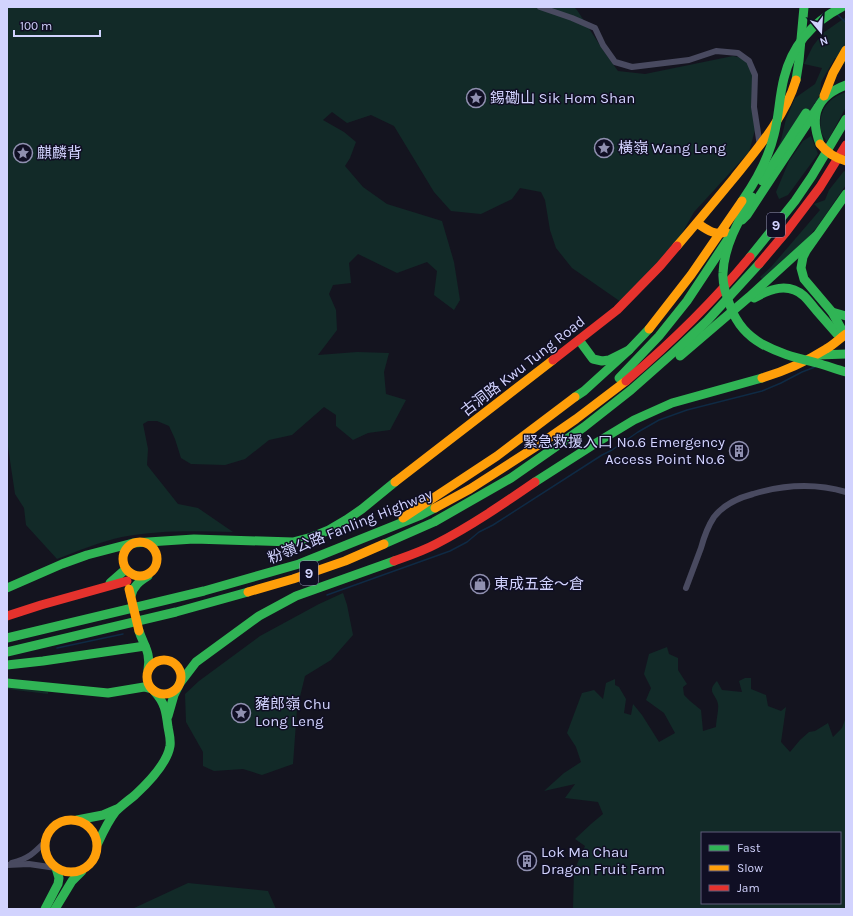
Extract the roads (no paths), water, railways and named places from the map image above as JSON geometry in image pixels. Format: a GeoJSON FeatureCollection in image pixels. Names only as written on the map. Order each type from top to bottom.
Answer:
{"type":"FeatureCollection","features":[{"type":"Feature","properties":{"kind":"main road","name":"古洞路 Kwu Tung Road"},"geometry":{"type":"LineString","coordinates":[[7,588],[62,564],[87,555],[137,542],[194,539],[293,542],[321,534],[352,516],[616,310],[660,266],[760,146],[777,122],[796,81],[804,7]]}},
{"type":"Feature","properties":{"kind":"main road"},"geometry":{"type":"LineString","coordinates":[[388,529],[497,456],[584,391],[629,350],[668,307],[698,266],[763,167],[771,148],[776,128],[784,77],[795,48],[815,24],[825,16],[842,7]]}},
{"type":"Feature","properties":{"kind":"main road"},"geometry":{"type":"LineString","coordinates":[[846,50],[833,73],[750,200],[731,240],[725,259],[723,274],[725,291],[735,318],[754,339],[766,347],[789,356],[846,372]]}},
{"type":"Feature","properties":{"kind":"main road"},"geometry":{"type":"LineString","coordinates":[[833,73],[815,114],[814,128],[820,144],[829,154],[835,158],[846,161]]}},
{"type":"Feature","properties":{"kind":"main road"},"geometry":{"type":"LineString","coordinates":[[588,410],[659,336],[687,301],[714,259],[747,215],[820,103],[833,90],[846,85]]}},
{"type":"Feature","properties":{"kind":"main road","name":"粉嶺公路 Fanling Highway"},"geometry":{"type":"LineString","coordinates":[[7,638],[204,591],[299,564],[429,512],[470,489],[540,444],[588,410],[619,387],[658,354],[711,302],[762,244],[812,176],[844,123]]}},
{"type":"Feature","properties":{"kind":"main road","name":"粉嶺公路 Fanling Highway"},"geometry":{"type":"LineString","coordinates":[[7,652],[176,612],[293,579],[344,561],[438,520],[511,478],[584,427],[631,390],[666,360],[718,310],[786,232],[820,187],[846,145]]}},
{"type":"Feature","properties":{"kind":"main road"},"geometry":{"type":"LineString","coordinates":[[843,334],[832,312],[804,279],[802,273],[802,262],[803,257],[816,236],[846,194]]}},
{"type":"Feature","properties":{"kind":"main road"},"geometry":{"type":"LineString","coordinates":[[697,223],[715,234],[723,234],[736,228]]}},
{"type":"Feature","properties":{"kind":"main road"},"geometry":{"type":"LineString","coordinates":[[584,427],[642,387],[714,328],[788,263],[816,236]]}},
{"type":"Feature","properties":{"kind":"main road"},"geometry":{"type":"LineString","coordinates":[[735,310],[755,297],[769,291],[778,288],[792,289],[801,293],[843,334]]}},
{"type":"Feature","properties":{"kind":"main road"},"geometry":{"type":"LineString","coordinates":[[832,312],[846,316]]}},
{"type":"Feature","properties":{"kind":"main road"},"geometry":{"type":"LineString","coordinates":[[811,358],[826,349],[843,334]]}},
{"type":"Feature","properties":{"kind":"main road"},"geometry":{"type":"LineString","coordinates":[[796,364],[843,334]]}},
{"type":"Feature","properties":{"kind":"main road"},"geometry":{"type":"LineString","coordinates":[[579,340],[593,358],[602,361],[609,360],[629,350]]}},
{"type":"Feature","properties":{"kind":"main road"},"geometry":{"type":"LineString","coordinates":[[168,716],[174,695],[181,681],[196,662],[255,619],[277,606],[296,596],[421,551],[452,536],[634,420],[672,403],[766,377],[819,355],[846,354]]}},
{"type":"Feature","properties":{"kind":"main road"},"geometry":{"type":"LineString","coordinates":[[157,555],[160,550],[165,547],[194,539]]}},
{"type":"Feature","properties":{"kind":"main road"},"geometry":{"type":"LineString","coordinates":[[114,548],[132,590],[154,570],[158,560],[155,550],[151,546],[147,543],[137,542],[127,549],[123,558]]}},
{"type":"Feature","properties":{"kind":"main road"},"geometry":{"type":"LineString","coordinates":[[55,909],[72,882],[93,862],[96,856],[98,843],[105,826],[120,808],[155,774],[166,757],[170,747],[168,716],[161,698],[153,690],[148,681],[148,653],[139,631],[123,558],[120,552],[114,548]]}},
{"type":"Feature","properties":{"kind":"main road"},"geometry":{"type":"LineString","coordinates":[[7,616],[87,592],[129,582],[135,576],[146,576],[150,573]]}},
{"type":"Feature","properties":{"kind":"main road"},"geometry":{"type":"LineString","coordinates":[[145,646],[158,658],[181,665],[196,662]]}},
{"type":"Feature","properties":{"kind":"main road"},"geometry":{"type":"LineString","coordinates":[[7,664],[43,661],[145,646]]}},
{"type":"Feature","properties":{"kind":"main road"},"geometry":{"type":"LineString","coordinates":[[7,683],[108,693],[144,687],[164,694],[170,693],[179,686],[182,675],[180,670],[171,661],[161,660],[151,666],[143,684],[131,689]]}},
{"type":"Feature","properties":{"kind":"main road"},"geometry":{"type":"LineString","coordinates":[[83,870],[69,873],[56,868],[50,862],[46,856],[45,849],[45,842],[48,833],[58,823],[103,815],[120,808]]}},
{"type":"Feature","properties":{"kind":"main road"},"geometry":{"type":"LineString","coordinates":[[76,820],[89,827],[98,843]]}},
{"type":"Feature","properties":{"kind":"main road"},"geometry":{"type":"LineString","coordinates":[[45,909],[58,884],[59,878],[56,868]]}},
{"type":"Feature","properties":{"kind":"street"},"geometry":{"type":"LineString","coordinates":[[540,7],[595,28],[603,45],[615,62],[632,67],[689,60],[716,52],[738,53],[749,61],[755,75],[754,107],[760,146]]}},
{"type":"Feature","properties":{"kind":"street"},"geometry":{"type":"LineString","coordinates":[[686,588],[709,526],[718,512],[730,502],[758,492],[790,486],[824,487],[846,492]]}},
{"type":"Feature","properties":{"kind":"street"},"geometry":{"type":"LineString","coordinates":[[7,865],[24,859],[45,842]]}},
{"type":"Feature","properties":{"kind":"street"},"geometry":{"type":"LineString","coordinates":[[7,865],[29,864],[56,868]]}},
{"type":"Feature","properties":{"kind":"waterway"},"geometry":{"type":"LineString","coordinates":[[837,14],[845,22]]}},
{"type":"Feature","properties":{"kind":"waterway"},"geometry":{"type":"LineString","coordinates":[[327,595],[450,551],[467,542],[479,532],[493,525],[659,420],[687,410],[762,391],[815,367]]}},
{"type":"Feature","properties":{"kind":"waterway"},"geometry":{"type":"LineString","coordinates":[[57,648],[123,634]]}},
{"type":"Feature","properties":{"kind":"place","name":"錫磡山 Sik Hom Shan"},"geometry":{"type":"Point","coordinates":[476,98]}},
{"type":"Feature","properties":{"kind":"place","name":"橫嶺 Wang Leng"},"geometry":{"type":"Point","coordinates":[604,148]}},
{"type":"Feature","properties":{"kind":"place","name":"麒麟背"},"geometry":{"type":"Point","coordinates":[23,153]}},
{"type":"Feature","properties":{"kind":"place","name":"緊急救援入口 No.6 Emergency Access Point No.6"},"geometry":{"type":"Point","coordinates":[739,451]}},
{"type":"Feature","properties":{"kind":"place","name":"東成五金～倉"},"geometry":{"type":"Point","coordinates":[480,584]}},
{"type":"Feature","properties":{"kind":"place","name":"豬郎嶺 Chu Long Leng"},"geometry":{"type":"Point","coordinates":[241,713]}},
{"type":"Feature","properties":{"kind":"place","name":"Lok Ma Chau Dragon Fruit Farm"},"geometry":{"type":"Point","coordinates":[527,861]}}]}
